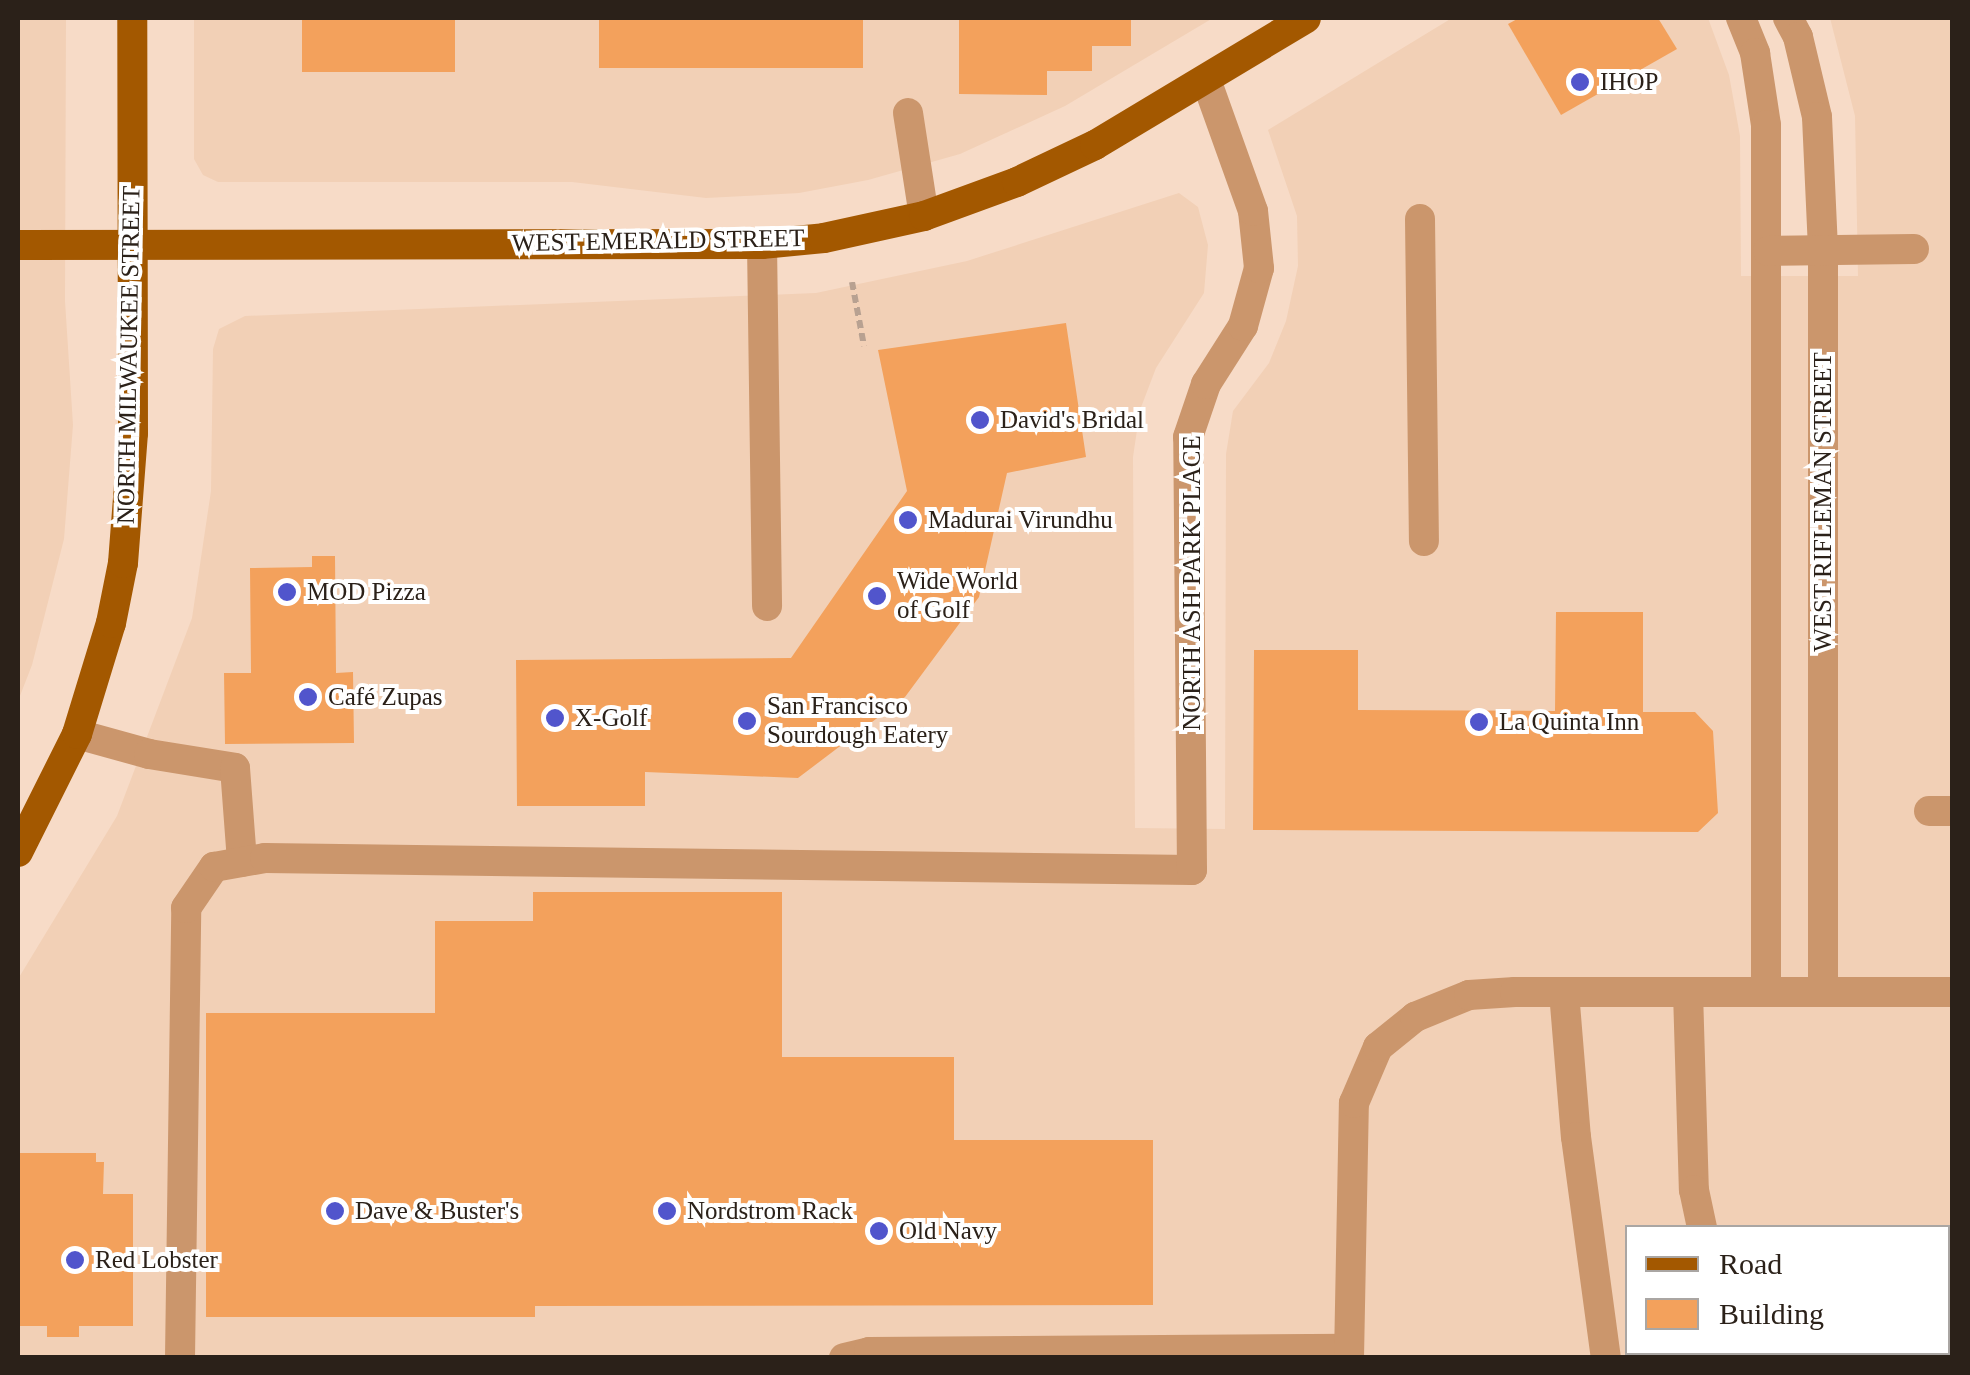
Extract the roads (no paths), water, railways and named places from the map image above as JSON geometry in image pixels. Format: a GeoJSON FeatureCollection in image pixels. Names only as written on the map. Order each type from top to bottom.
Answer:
{"type":"FeatureCollection","features":[{"type":"Feature","properties":{"kind":"main road","name":"NORTH MILWAUKEE STREET"},"geometry":{"type":"LineString","coordinates":[[18,852],[77,734],[111,623],[125,544],[132,433],[132,18]]}},
{"type":"Feature","properties":{"kind":"main road","name":"WEST EMERALD STREET"},"geometry":{"type":"LineString","coordinates":[[18,245],[762,244],[824,238],[924,216],[1018,182],[1095,145],[1306,18]]}},
{"type":"Feature","properties":{"kind":"street"},"geometry":{"type":"LineString","coordinates":[[1740,18],[1754,53],[1766,125],[1766,992]]}},
{"type":"Feature","properties":{"kind":"street","name":"WEST RIFLEMAN STREET"},"geometry":{"type":"LineString","coordinates":[[1788,18],[1798,37],[1817,117],[1823,250],[1824,992]]}},
{"type":"Feature","properties":{"kind":"street","name":"NORTH ASH PARK PLACE"},"geometry":{"type":"LineString","coordinates":[[242,862],[265,858],[1192,870],[1188,437],[1206,384],[1243,326],[1259,268],[1253,211],[1206,80]]}},
{"type":"Feature","properties":{"kind":"street"},"geometry":{"type":"LineString","coordinates":[[908,112],[924,216]]}},
{"type":"Feature","properties":{"kind":"street"},"geometry":{"type":"LineString","coordinates":[[1420,219],[1424,541]]}},
{"type":"Feature","properties":{"kind":"street"},"geometry":{"type":"LineString","coordinates":[[762,244],[767,606]]}},
{"type":"Feature","properties":{"kind":"street"},"geometry":{"type":"LineString","coordinates":[[1768,251],[1914,249]]}},
{"type":"Feature","properties":{"kind":"street"},"geometry":{"type":"LineString","coordinates":[[77,734],[149,754],[235,768],[242,862],[214,867],[186,908],[180,1358]]}},
{"type":"Feature","properties":{"kind":"street"},"geometry":{"type":"LineString","coordinates":[[1564,992],[1576,1137],[1606,1358]]}},
{"type":"Feature","properties":{"kind":"street"},"geometry":{"type":"LineString","coordinates":[[1688,992],[1694,1190],[1701,1225]]}},
{"type":"Feature","properties":{"kind":"street"},"geometry":{"type":"LineString","coordinates":[[844,1358],[869,1352],[1349,1353],[1354,1113],[1378,1047],[1415,1016],[1469,995],[1952,992]]}},
{"type":"Feature","properties":{"kind":"place","name":"IHOP"},"geometry":{"type":"Point","coordinates":[1580,82]}},
{"type":"Feature","properties":{"kind":"place","name":"David's Bridal"},"geometry":{"type":"Point","coordinates":[980,420]}},
{"type":"Feature","properties":{"kind":"place","name":"Madurai Virundhu"},"geometry":{"type":"Point","coordinates":[908,520]}},
{"type":"Feature","properties":{"kind":"place","name":"MOD Pizza"},"geometry":{"type":"Point","coordinates":[287,592]}},
{"type":"Feature","properties":{"kind":"place","name":"Wide World of Golf"},"geometry":{"type":"Point","coordinates":[877,596]}},
{"type":"Feature","properties":{"kind":"place","name":"Café Zupas"},"geometry":{"type":"Point","coordinates":[308,697]}},
{"type":"Feature","properties":{"kind":"place","name":"X-Golf"},"geometry":{"type":"Point","coordinates":[555,718]}},
{"type":"Feature","properties":{"kind":"place","name":"San Francisco Sourdough Eatery"},"geometry":{"type":"Point","coordinates":[747,721]}},
{"type":"Feature","properties":{"kind":"place","name":"La Quinta Inn"},"geometry":{"type":"Point","coordinates":[1479,722]}},
{"type":"Feature","properties":{"kind":"place","name":"Dave & Buster's"},"geometry":{"type":"Point","coordinates":[335,1211]}},
{"type":"Feature","properties":{"kind":"place","name":"Nordstrom Rack"},"geometry":{"type":"Point","coordinates":[667,1211]}},
{"type":"Feature","properties":{"kind":"place","name":"Old Navy"},"geometry":{"type":"Point","coordinates":[879,1231]}},
{"type":"Feature","properties":{"kind":"place","name":"Red Lobster"},"geometry":{"type":"Point","coordinates":[75,1260]}}]}
